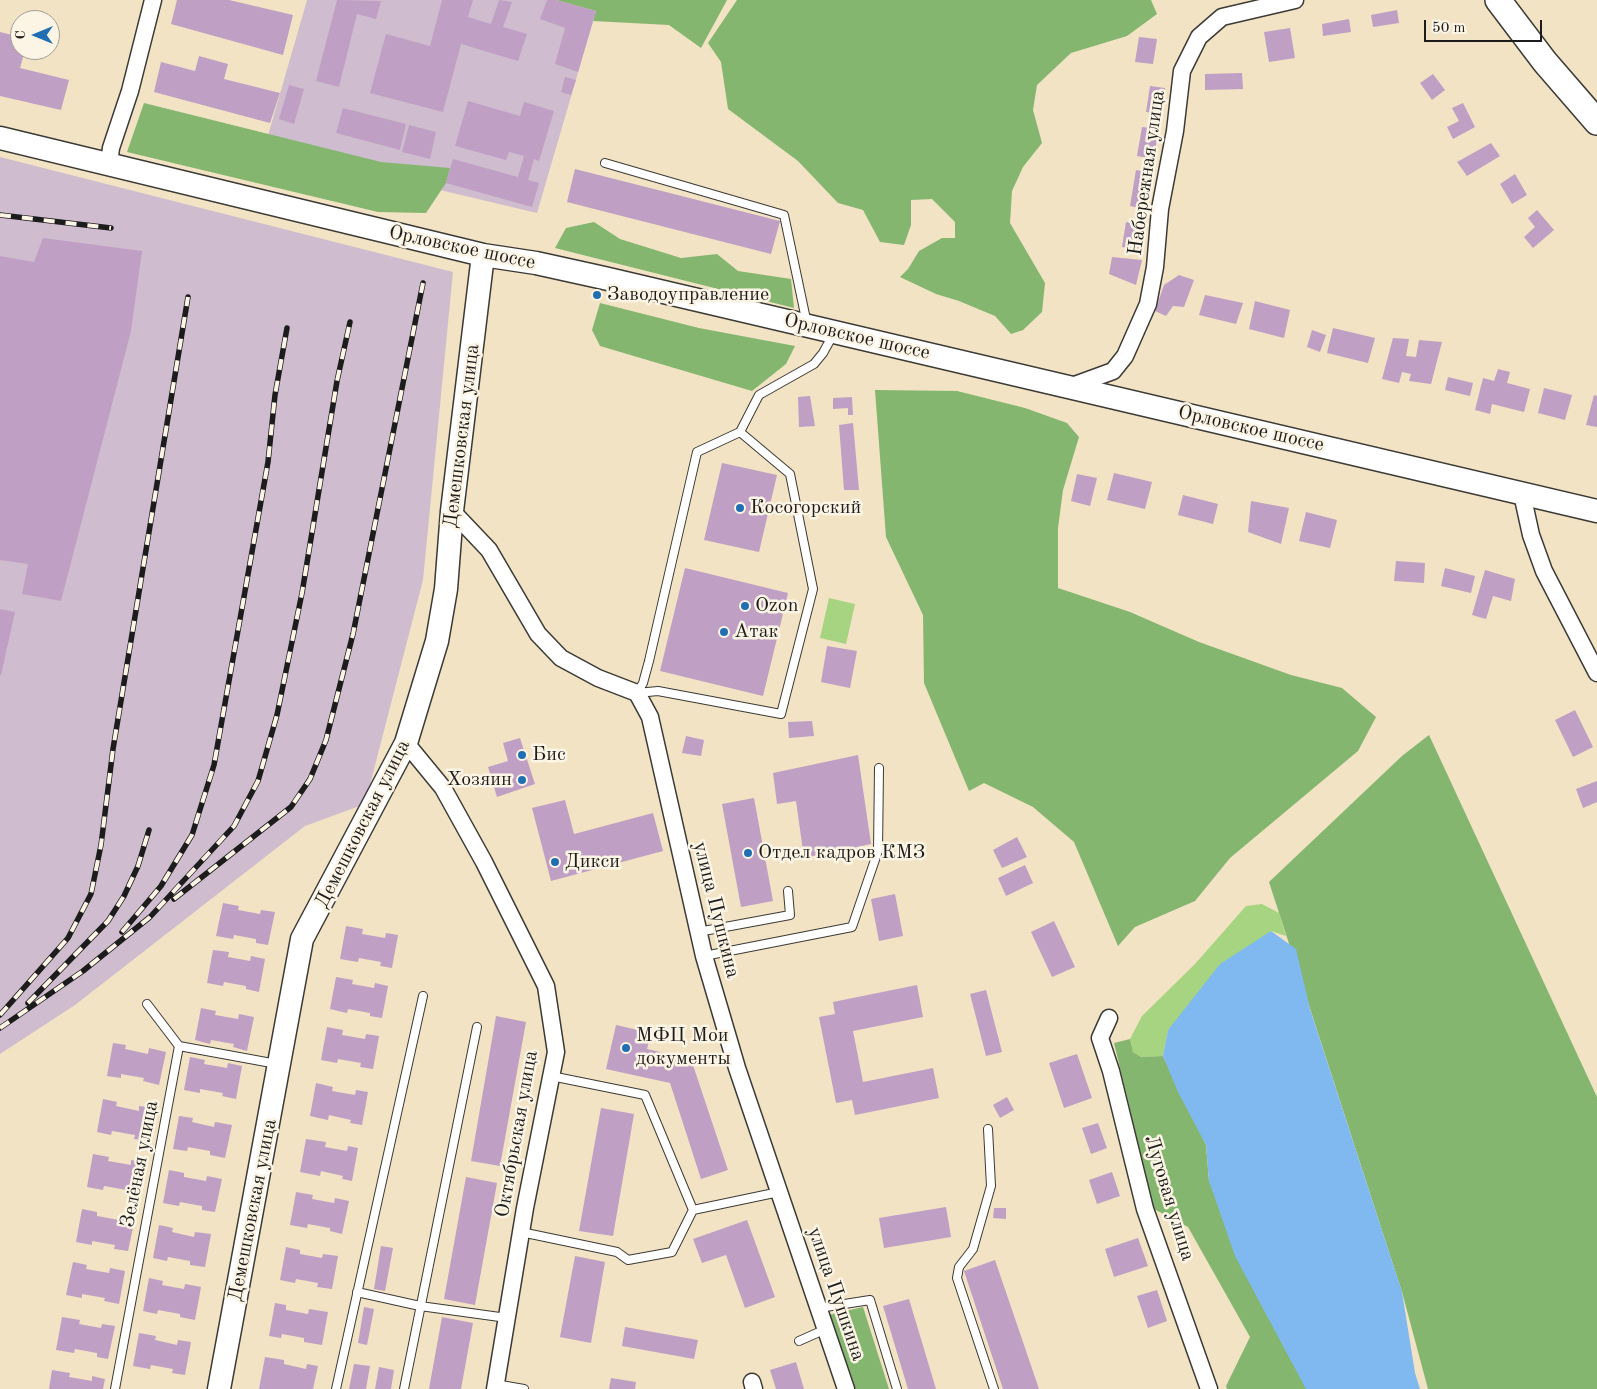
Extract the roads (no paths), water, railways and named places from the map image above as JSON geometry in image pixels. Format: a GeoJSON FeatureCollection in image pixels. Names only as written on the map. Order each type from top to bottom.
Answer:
{"type":"FeatureCollection","features":[{"type":"Feature","properties":{"kind":"main road"},"geometry":{"type":"LineString","coordinates":[[1498,0],[1545,62],[1597,122]]}},
{"type":"Feature","properties":{"kind":"main road","name":"Орловское шоссе"},"geometry":{"type":"LineString","coordinates":[[0,138],[483,255],[567,270],[1072,386],[1597,511]]}},
{"type":"Feature","properties":{"kind":"main road","name":"Демешковская улица"},"geometry":{"type":"LineString","coordinates":[[220,1389],[302,939],[406,742],[437,641],[446,590],[452,511],[483,255]]}},
{"type":"Feature","properties":{"kind":"street"},"geometry":{"type":"LineString","coordinates":[[109,164],[111,148],[130,91],[153,0]]}},
{"type":"Feature","properties":{"kind":"street","name":"Набережная улица"},"geometry":{"type":"LineString","coordinates":[[1072,386],[1113,371],[1125,356],[1148,304],[1156,267],[1160,209],[1176,131],[1182,71],[1199,37],[1222,17],[1295,0]]}},
{"type":"Feature","properties":{"kind":"street"},"geometry":{"type":"LineString","coordinates":[[1522,494],[1531,535],[1544,571],[1597,673]]}},
{"type":"Feature","properties":{"kind":"street"},"geometry":{"type":"LineString","coordinates":[[452,511],[489,550],[538,634],[562,658],[598,678],[637,693]]}},
{"type":"Feature","properties":{"kind":"street","name":"улица Пушкина"},"geometry":{"type":"LineString","coordinates":[[637,693],[650,717],[698,932],[737,1068],[846,1389]]}},
{"type":"Feature","properties":{"kind":"street","name":"Октябрьская улица"},"geometry":{"type":"LineString","coordinates":[[406,742],[443,788],[484,862],[546,986],[556,1052],[521,1232],[495,1387]]}},
{"type":"Feature","properties":{"kind":"street","name":"Луговая улица"},"geometry":{"type":"LineString","coordinates":[[1110,1018],[1100,1038],[1111,1071],[1146,1209],[1209,1389]]}},
{"type":"Feature","properties":{"kind":"lane"},"geometry":{"type":"LineString","coordinates":[[605,163],[784,215],[807,326]]}},
{"type":"Feature","properties":{"kind":"lane"},"geometry":{"type":"LineString","coordinates":[[637,693],[643,683],[647,668],[697,452],[740,432],[759,395],[814,364],[823,354],[834,332]]}},
{"type":"Feature","properties":{"kind":"lane"},"geometry":{"type":"LineString","coordinates":[[637,693],[658,691],[781,714],[813,589],[790,474],[740,432]]}},
{"type":"Feature","properties":{"kind":"lane"},"geometry":{"type":"LineString","coordinates":[[704,956],[852,927],[878,851],[879,768]]}},
{"type":"Feature","properties":{"kind":"lane"},"geometry":{"type":"LineString","coordinates":[[698,932],[790,915],[788,891]]}},
{"type":"Feature","properties":{"kind":"lane"},"geometry":{"type":"LineString","coordinates":[[336,1389],[423,996]]}},
{"type":"Feature","properties":{"kind":"lane"},"geometry":{"type":"LineString","coordinates":[[147,1004],[179,1046],[280,1064]]}},
{"type":"Feature","properties":{"kind":"lane"},"geometry":{"type":"LineString","coordinates":[[404,1389],[477,1027]]}},
{"type":"Feature","properties":{"kind":"lane","name":"Зелёная улица"},"geometry":{"type":"LineString","coordinates":[[115,1389],[179,1046]]}},
{"type":"Feature","properties":{"kind":"lane"},"geometry":{"type":"LineString","coordinates":[[521,1232],[617,1252],[628,1260],[672,1252],[693,1210],[645,1095],[551,1076]]}},
{"type":"Feature","properties":{"kind":"lane"},"geometry":{"type":"LineString","coordinates":[[988,1129],[991,1186],[973,1249],[959,1266],[957,1278],[994,1389]]}},
{"type":"Feature","properties":{"kind":"lane"},"geometry":{"type":"LineString","coordinates":[[693,1210],[779,1192]]}},
{"type":"Feature","properties":{"kind":"lane"},"geometry":{"type":"LineString","coordinates":[[357,1292],[420,1306],[507,1318]]}},
{"type":"Feature","properties":{"kind":"lane"},"geometry":{"type":"LineString","coordinates":[[819,1308],[870,1300],[897,1389]]}},
{"type":"Feature","properties":{"kind":"lane"},"geometry":{"type":"LineString","coordinates":[[799,1341],[826,1329]]}},
{"type":"Feature","properties":{"kind":"lane"},"geometry":{"type":"LineString","coordinates":[[495,1387],[524,1389]]}},
{"type":"Feature","properties":{"kind":"water"},"geometry":{"type":"Polygon","coordinates":[[[1271,931],[1296,949],[1310,1009],[1402,1292],[1415,1373],[1420,1389],[1306,1389],[1235,1256],[1209,1181],[1206,1145],[1178,1092],[1163,1056],[1168,1030],[1220,964],[1271,931]]]}},
{"type":"Feature","properties":{"kind":"railway"},"geometry":{"type":"LineString","coordinates":[[0,215],[111,228]]}},
{"type":"Feature","properties":{"kind":"railway"},"geometry":{"type":"LineString","coordinates":[[174,899],[291,807],[310,779],[326,740],[353,634],[423,283]]}},
{"type":"Feature","properties":{"kind":"railway"},"geometry":{"type":"LineString","coordinates":[[0,1015],[68,938],[91,894],[101,845],[113,749],[188,297]]}},
{"type":"Feature","properties":{"kind":"railway"},"geometry":{"type":"LineString","coordinates":[[0,1028],[83,971],[150,917],[234,826],[258,781],[277,715],[302,593],[337,381],[350,322]]}},
{"type":"Feature","properties":{"kind":"railway"},"geometry":{"type":"LineString","coordinates":[[122,932],[161,886],[192,835],[214,765],[268,462],[275,395],[287,328]]}},
{"type":"Feature","properties":{"kind":"railway"},"geometry":{"type":"LineString","coordinates":[[28,1003],[108,921],[124,896],[138,866],[149,830]]}},
{"type":"Feature","properties":{"kind":"place","name":"Заводоуправление"},"geometry":{"type":"Point","coordinates":[597,295]}},
{"type":"Feature","properties":{"kind":"place","name":"Косогорский"},"geometry":{"type":"Point","coordinates":[740,508]}},
{"type":"Feature","properties":{"kind":"place","name":"Ozon"},"geometry":{"type":"Point","coordinates":[745,606]}},
{"type":"Feature","properties":{"kind":"place","name":"Атак"},"geometry":{"type":"Point","coordinates":[724,632]}},
{"type":"Feature","properties":{"kind":"place","name":"Бис"},"geometry":{"type":"Point","coordinates":[522,755]}},
{"type":"Feature","properties":{"kind":"place","name":"Хозяин"},"geometry":{"type":"Point","coordinates":[522,780]}},
{"type":"Feature","properties":{"kind":"place","name":"Отдел кадров КМЗ"},"geometry":{"type":"Point","coordinates":[748,853]}},
{"type":"Feature","properties":{"kind":"place","name":"Дикси"},"geometry":{"type":"Point","coordinates":[555,862]}},
{"type":"Feature","properties":{"kind":"place","name":"МФЦ Мои документы"},"geometry":{"type":"Point","coordinates":[626,1048]}}]}
